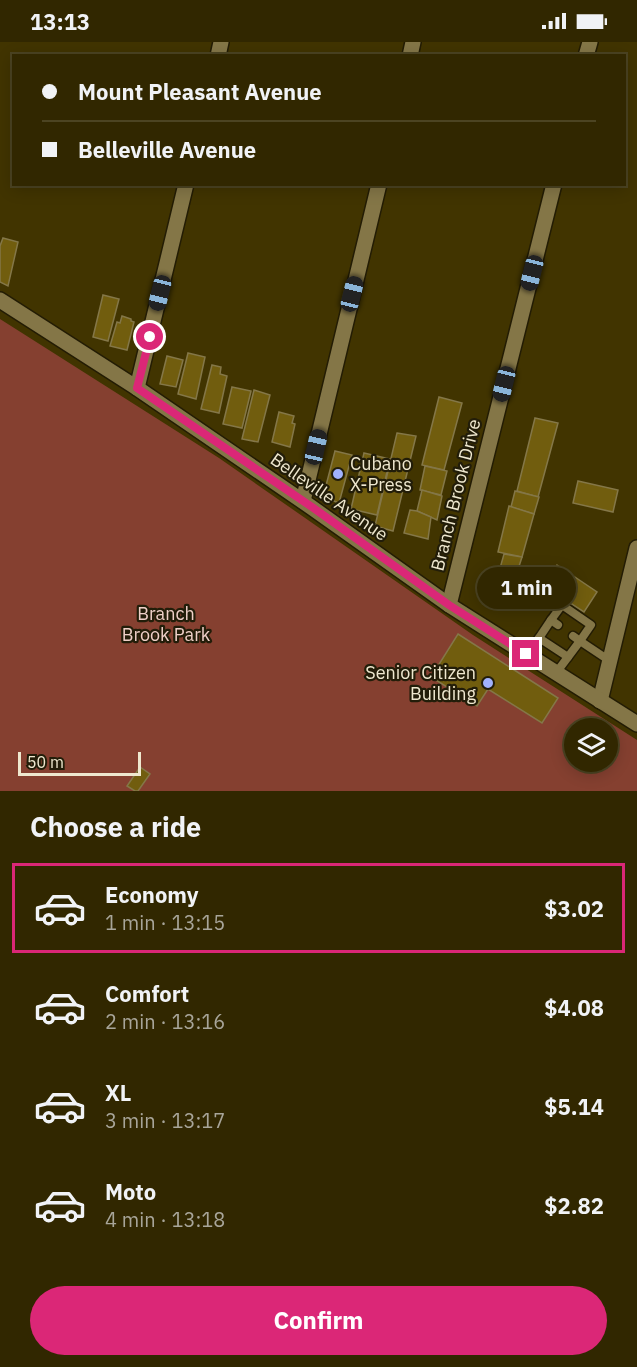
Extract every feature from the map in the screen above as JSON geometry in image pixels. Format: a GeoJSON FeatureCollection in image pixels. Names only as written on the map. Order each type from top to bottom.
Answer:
{"type":"FeatureCollection","features":[{"type":"Feature","properties":{"kind":"street"},"geometry":{"type":"LineString","coordinates":[[137,388],[186,186]]}},
{"type":"Feature","properties":{"kind":"street"},"geometry":{"type":"LineString","coordinates":[[303,501],[379,186]]}},
{"type":"Feature","properties":{"kind":"street","name":"Branch Brook Drive"},"geometry":{"type":"LineString","coordinates":[[449,605],[554,186]]}},
{"type":"Feature","properties":{"kind":"street","name":"Belleville Avenue"},"geometry":{"type":"LineString","coordinates":[[0,300],[137,388],[303,501],[449,605],[637,724]]}},
{"type":"Feature","properties":{"kind":"street"},"geometry":{"type":"LineString","coordinates":[[600,701],[637,548]]}},
{"type":"Feature","properties":{"kind":"lane"},"geometry":{"type":"LineString","coordinates":[[526,654],[555,623],[562,605],[591,625],[576,638],[568,657],[556,673]]}},
{"type":"Feature","properties":{"kind":"lane"},"geometry":{"type":"LineString","coordinates":[[539,638],[568,657]]}},
{"type":"Feature","properties":{"kind":"lane"},"geometry":{"type":"LineString","coordinates":[[576,638],[610,661]]}},
{"type":"Feature","properties":{"kind":"green space","name":"Branch Brook Park"},"geometry":{"type":"Polygon","coordinates":[[[0,319],[219,458],[473,635],[603,718],[564,718],[564,772],[618,772],[618,728],[637,740],[637,791],[0,791],[0,319]]]}},
{"type":"Feature","properties":{"kind":"building"},"geometry":{"type":"Polygon","coordinates":[[[3,238],[18,242],[8,286],[0,282],[0,246],[3,238]]]}},
{"type":"Feature","properties":{"kind":"building"},"geometry":{"type":"Polygon","coordinates":[[[103,295],[119,299],[108,341],[93,337],[103,295]]]}},
{"type":"Feature","properties":{"kind":"building"},"geometry":{"type":"Polygon","coordinates":[[[122,316],[134,322],[127,350],[110,346],[117,322],[120,323],[122,316]]]}},
{"type":"Feature","properties":{"kind":"building"},"geometry":{"type":"Polygon","coordinates":[[[188,353],[205,357],[196,399],[178,394],[188,353]]]}},
{"type":"Feature","properties":{"kind":"building"},"geometry":{"type":"Polygon","coordinates":[[[167,356],[183,360],[176,387],[160,384],[167,356]]]}},
{"type":"Feature","properties":{"kind":"building"},"geometry":{"type":"Polygon","coordinates":[[[212,365],[221,367],[220,374],[227,376],[219,413],[201,409],[212,365]]]}},
{"type":"Feature","properties":{"kind":"building"},"geometry":{"type":"Polygon","coordinates":[[[232,387],[251,391],[242,428],[223,424],[232,387]]]}},
{"type":"Feature","properties":{"kind":"building"},"geometry":{"type":"Polygon","coordinates":[[[254,390],[270,395],[258,442],[242,439],[254,390]]]}},
{"type":"Feature","properties":{"kind":"building"},"geometry":{"type":"Polygon","coordinates":[[[439,397],[462,403],[444,470],[422,465],[439,397]]]}},
{"type":"Feature","properties":{"kind":"building"},"geometry":{"type":"Polygon","coordinates":[[[279,412],[294,416],[292,423],[295,424],[290,447],[272,442],[279,412]]]}},
{"type":"Feature","properties":{"kind":"building"},"geometry":{"type":"Polygon","coordinates":[[[535,418],[558,423],[538,497],[517,491],[535,418]]]}},
{"type":"Feature","properties":{"kind":"building"},"geometry":{"type":"Polygon","coordinates":[[[397,433],[416,436],[393,531],[375,526],[397,433]]]}},
{"type":"Feature","properties":{"kind":"building"},"geometry":{"type":"Polygon","coordinates":[[[335,451],[352,455],[339,503],[323,497],[335,451]]]}},
{"type":"Feature","properties":{"kind":"building"},"geometry":{"type":"Polygon","coordinates":[[[364,453],[390,459],[377,515],[351,509],[364,453]]]}},
{"type":"Feature","properties":{"kind":"building"},"geometry":{"type":"Polygon","coordinates":[[[425,466],[447,471],[441,495],[420,490],[425,466]]]}},
{"type":"Feature","properties":{"kind":"building"},"geometry":{"type":"Polygon","coordinates":[[[578,481],[618,490],[613,512],[573,503],[578,481]]]}},
{"type":"Feature","properties":{"kind":"building"},"geometry":{"type":"Polygon","coordinates":[[[422,490],[442,496],[437,520],[417,511],[422,490]]]}},
{"type":"Feature","properties":{"kind":"building"},"geometry":{"type":"Polygon","coordinates":[[[515,491],[539,497],[534,514],[511,507],[515,491]]]}},
{"type":"Feature","properties":{"kind":"building"},"geometry":{"type":"Polygon","coordinates":[[[509,506],[534,514],[522,557],[498,552],[509,506]]]}},
{"type":"Feature","properties":{"kind":"building"},"geometry":{"type":"Polygon","coordinates":[[[410,510],[431,517],[428,539],[404,533],[410,510]]]}},
{"type":"Feature","properties":{"kind":"building"},"geometry":{"type":"Polygon","coordinates":[[[504,554],[522,557],[513,585],[497,579],[504,554]]]}},
{"type":"Feature","properties":{"kind":"building"},"geometry":{"type":"Polygon","coordinates":[[[557,565],[597,592],[584,612],[544,586],[557,565]]]}},
{"type":"Feature","properties":{"kind":"building","name":"Senior Citizen Building"},"geometry":{"type":"Polygon","coordinates":[[[458,634],[558,698],[542,723],[488,689],[477,706],[431,677],[458,634]]]}},
{"type":"Feature","properties":{"kind":"building"},"geometry":{"type":"Polygon","coordinates":[[[140,767],[150,774],[138,791],[135,791],[127,786],[140,767]]]}},
{"type":"Feature","properties":{"kind":"place","name":"Cubano X-Press"},"geometry":{"type":"Point","coordinates":[338,474]}},
{"type":"Feature","properties":{"kind":"place","name":"Senior Citizen Building"},"geometry":{"type":"Point","coordinates":[488,683]}},
{"type":"Feature","properties":{"kind":"route"},"geometry":{"type":"LineString","coordinates":[[150,337],[137,388],[312,507],[449,605],[526,654]]}}]}
